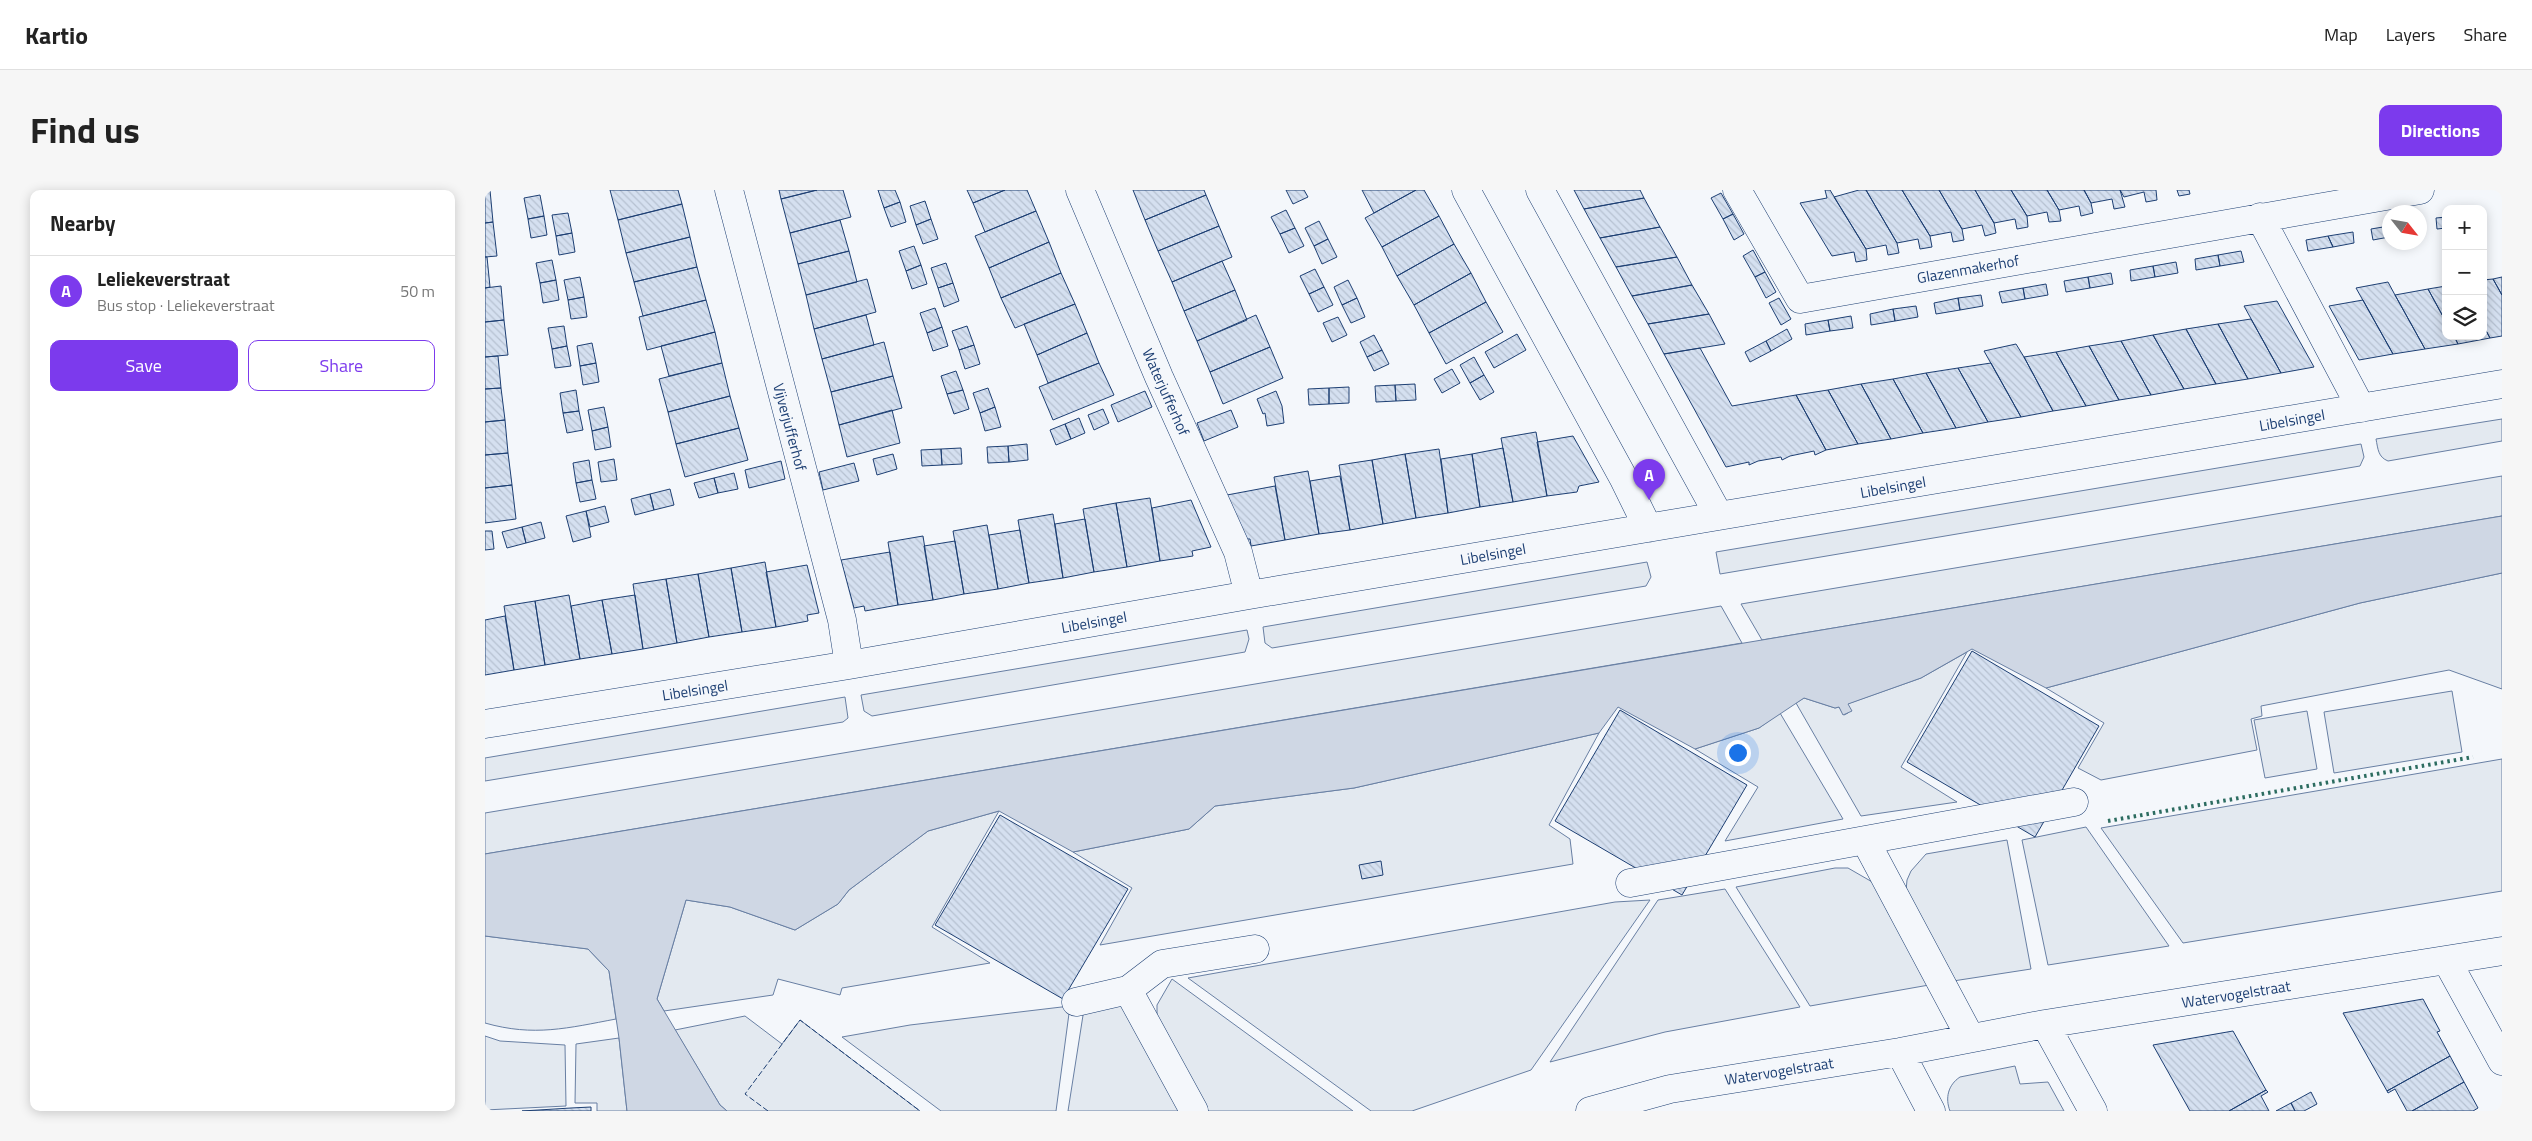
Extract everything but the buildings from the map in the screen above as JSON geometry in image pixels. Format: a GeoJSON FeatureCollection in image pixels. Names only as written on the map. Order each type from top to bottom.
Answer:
{"type":"FeatureCollection","features":[{"type":"Feature","properties":{"kind":"street","name":"Vijverjufferhof"},"geometry":{"type":"LineString","coordinates":[[729,190],[842,620],[849,665]]}},
{"type":"Feature","properties":{"kind":"street","name":"Waterjufferhof"},"geometry":{"type":"LineString","coordinates":[[1079,190],[1159,377],[1238,552],[1249,595]]}},
{"type":"Feature","properties":{"kind":"street"},"geometry":{"type":"LineString","coordinates":[[1466,190],[1624,479],[1648,528]]}},
{"type":"Feature","properties":{"kind":"street"},"geometry":{"type":"LineString","coordinates":[[1540,190],[1719,516]]}},
{"type":"Feature","properties":{"kind":"street","name":"Glazenmakerhof"},"geometry":{"type":"LineString","coordinates":[[1737,190],[1801,299],[2420,190]]}},
{"type":"Feature","properties":{"kind":"street"},"geometry":{"type":"LineString","coordinates":[[2260,217],[2361,408]]}},
{"type":"Feature","properties":{"kind":"street","name":"Libelsingel"},"geometry":{"type":"LineString","coordinates":[[485,724],[849,665],[1249,595],[2502,384]]}},
{"type":"Feature","properties":{"kind":"street"},"geometry":{"type":"LineString","coordinates":[[1630,883],[2074,802]]}},
{"type":"Feature","properties":{"kind":"street"},"geometry":{"type":"LineString","coordinates":[[1865,840],[1970,1037]]}},
{"type":"Feature","properties":{"kind":"street"},"geometry":{"type":"LineString","coordinates":[[1076,1002],[1128,990],[1162,964],[1255,949]]}},
{"type":"Feature","properties":{"kind":"street","name":"Watervogelstraat"},"geometry":{"type":"LineString","coordinates":[[1590,1111],[1670,1089],[1900,1052],[2045,1024],[2502,951]]}},
{"type":"Feature","properties":{"kind":"street"},"geometry":{"type":"LineString","coordinates":[[2447,961],[2502,1061]]}},
{"type":"Feature","properties":{"kind":"street"},"geometry":{"type":"LineString","coordinates":[[1128,990],[1194,1111]]}},
{"type":"Feature","properties":{"kind":"street"},"geometry":{"type":"LineString","coordinates":[[2045,1024],[2093,1111]]}},
{"type":"Feature","properties":{"kind":"street"},"geometry":{"type":"LineString","coordinates":[[1900,1052],[1931,1111]]}},
{"type":"Feature","properties":{"kind":"shaded area"},"geometry":{"type":"Polygon","coordinates":[[[2502,419],[2502,441],[2388,461],[2380,455],[2376,439],[2502,419]]]}},
{"type":"Feature","properties":{"kind":"shaded area"},"geometry":{"type":"Polygon","coordinates":[[[2361,444],[2364,457],[2360,466],[1720,574],[1716,552],[2361,444]]]}},
{"type":"Feature","properties":{"kind":"shaded area"},"geometry":{"type":"Polygon","coordinates":[[[2502,476],[2502,516],[1762,640],[1741,604],[2502,476]]]}},
{"type":"Feature","properties":{"kind":"shaded area"},"geometry":{"type":"Polygon","coordinates":[[[2502,516],[2502,573],[2360,603],[2046,688],[1972,649],[1921,678],[1848,704],[1852,711],[1843,715],[1839,707],[1835,708],[1804,698],[1759,728],[1695,749],[1618,707],[1599,733],[1354,788],[1215,806],[1189,829],[1073,852],[999,811],[928,831],[849,890],[838,904],[795,930],[730,907],[686,900],[657,999],[720,1105],[727,1111],[627,1111],[609,971],[588,949],[485,936],[485,854],[2502,516]]]}},
{"type":"Feature","properties":{"kind":"shaded area"},"geometry":{"type":"Polygon","coordinates":[[[1647,562],[1651,577],[1646,586],[1272,648],[1265,643],[1263,627],[1647,562]]]}},
{"type":"Feature","properties":{"kind":"shaded area"},"geometry":{"type":"Polygon","coordinates":[[[2502,573],[2502,689],[2449,670],[2261,706],[2262,716],[2251,719],[2257,750],[2101,780],[2078,768],[2104,723],[2046,688],[2360,603],[2502,573]]]}},
{"type":"Feature","properties":{"kind":"shaded area"},"geometry":{"type":"Polygon","coordinates":[[[1721,606],[1742,643],[485,854],[485,813],[1721,606]]]}},
{"type":"Feature","properties":{"kind":"shaded area"},"geometry":{"type":"Polygon","coordinates":[[[1247,630],[1249,639],[1245,652],[872,716],[864,711],[861,695],[1247,630]]]}},
{"type":"Feature","properties":{"kind":"shaded area"},"geometry":{"type":"Polygon","coordinates":[[[1967,652],[1901,767],[1957,802],[1861,816],[1796,703],[1804,698],[1835,708],[1839,707],[1844,715],[1848,713],[1847,704],[1921,678],[1967,652]]]}},
{"type":"Feature","properties":{"kind":"shaded area"},"geometry":{"type":"Polygon","coordinates":[[[2452,691],[2462,752],[2334,773],[2324,712],[2452,691]]]}},
{"type":"Feature","properties":{"kind":"shaded area"},"geometry":{"type":"Polygon","coordinates":[[[845,697],[848,718],[843,722],[485,781],[485,758],[845,697]]]}},
{"type":"Feature","properties":{"kind":"shaded area"},"geometry":{"type":"Polygon","coordinates":[[[2307,711],[2317,769],[2265,778],[2254,720],[2307,711]]]}},
{"type":"Feature","properties":{"kind":"shaded area"},"geometry":{"type":"Polygon","coordinates":[[[1780,713],[1843,819],[1725,841],[1758,787],[1695,749],[1759,728],[1780,713]]]}},
{"type":"Feature","properties":{"kind":"shaded area"},"geometry":{"type":"Polygon","coordinates":[[[1599,733],[1549,825],[1570,839],[1573,864],[1100,945],[1132,888],[1073,852],[1189,829],[1215,806],[1354,788],[1599,733]]]}},
{"type":"Feature","properties":{"kind":"shaded area"},"geometry":{"type":"Polygon","coordinates":[[[2502,759],[2502,891],[2183,943],[2101,828],[2502,759]]]}},
{"type":"Feature","properties":{"kind":"shaded area"},"geometry":{"type":"Polygon","coordinates":[[[999,811],[932,927],[990,963],[842,988],[840,995],[778,979],[773,995],[664,1011],[657,999],[686,900],[730,907],[795,930],[838,904],[849,890],[928,831],[999,811]]]}},
{"type":"Feature","properties":{"kind":"shaded area"},"geometry":{"type":"Polygon","coordinates":[[[2086,827],[2169,946],[2048,965],[2022,840],[2086,827]]]}},
{"type":"Feature","properties":{"kind":"shaded area"},"geometry":{"type":"Polygon","coordinates":[[[2007,840],[2031,969],[1953,981],[1906,891],[1907,880],[1911,871],[1926,854],[2007,840]]]}},
{"type":"Feature","properties":{"kind":"shaded area"},"geometry":{"type":"Polygon","coordinates":[[[1835,868],[1848,868],[1874,883],[1929,985],[1810,1006],[1736,887],[1835,868]]]}},
{"type":"Feature","properties":{"kind":"shaded area"},"geometry":{"type":"Polygon","coordinates":[[[1725,889],[1800,1007],[1665,1032],[1550,1062],[1658,900],[1725,889]]]}},
{"type":"Feature","properties":{"kind":"shaded area"},"geometry":{"type":"Polygon","coordinates":[[[1650,900],[1531,1070],[1412,1111],[1371,1111],[1188,978],[1615,902],[1650,900]]]}},
{"type":"Feature","properties":{"kind":"shaded area"},"geometry":{"type":"Polygon","coordinates":[[[485,936],[588,949],[609,971],[616,1019],[551,1030],[519,1030],[485,1023],[485,936]]]}},
{"type":"Feature","properties":{"kind":"shaded area"},"geometry":{"type":"Polygon","coordinates":[[[1172,979],[1353,1111],[1208,1111],[1157,1015],[1157,1005],[1172,979]]]}},
{"type":"Feature","properties":{"kind":"shaded area"},"geometry":{"type":"Polygon","coordinates":[[[1120,1002],[1181,1111],[1068,1111],[1084,1009],[1120,1002]]]}},
{"type":"Feature","properties":{"kind":"shaded area"},"geometry":{"type":"Polygon","coordinates":[[[1070,1006],[1056,1111],[941,1111],[842,1037],[910,1025],[1070,1006]]]}},
{"type":"Feature","properties":{"kind":"shaded area"},"geometry":{"type":"Polygon","coordinates":[[[745,1016],[782,1044],[800,1020],[920,1111],[727,1111],[720,1105],[675,1030],[745,1016]]]}},
{"type":"Feature","properties":{"kind":"shaded area"},"geometry":{"type":"Polygon","coordinates":[[[485,1036],[500,1041],[565,1045],[566,1106],[485,1110],[485,1036]]]}},
{"type":"Feature","properties":{"kind":"shaded area"},"geometry":{"type":"Polygon","coordinates":[[[619,1038],[627,1111],[597,1111],[597,1103],[575,1103],[576,1044],[619,1038]]]}},
{"type":"Feature","properties":{"kind":"shaded area"},"geometry":{"type":"Polygon","coordinates":[[[2015,1066],[2020,1084],[2048,1082],[2064,1111],[1950,1111],[1948,1097],[1950,1088],[1960,1077],[2015,1066]]]}},
{"type":"Feature","properties":{"kind":"hedge"},"geometry":{"type":"LineString","coordinates":[[2108,821],[2473,757]]}},
{"type":"Feature","properties":{"kind":"fence"},"geometry":{"type":"LineString","coordinates":[[768,1111],[745,1094],[800,1020],[920,1111]]}},
{"type":"Feature","properties":{"kind":"place","name":"Leliekeverstraat"},"geometry":{"type":"Point","coordinates":[1649,500]}}]}
